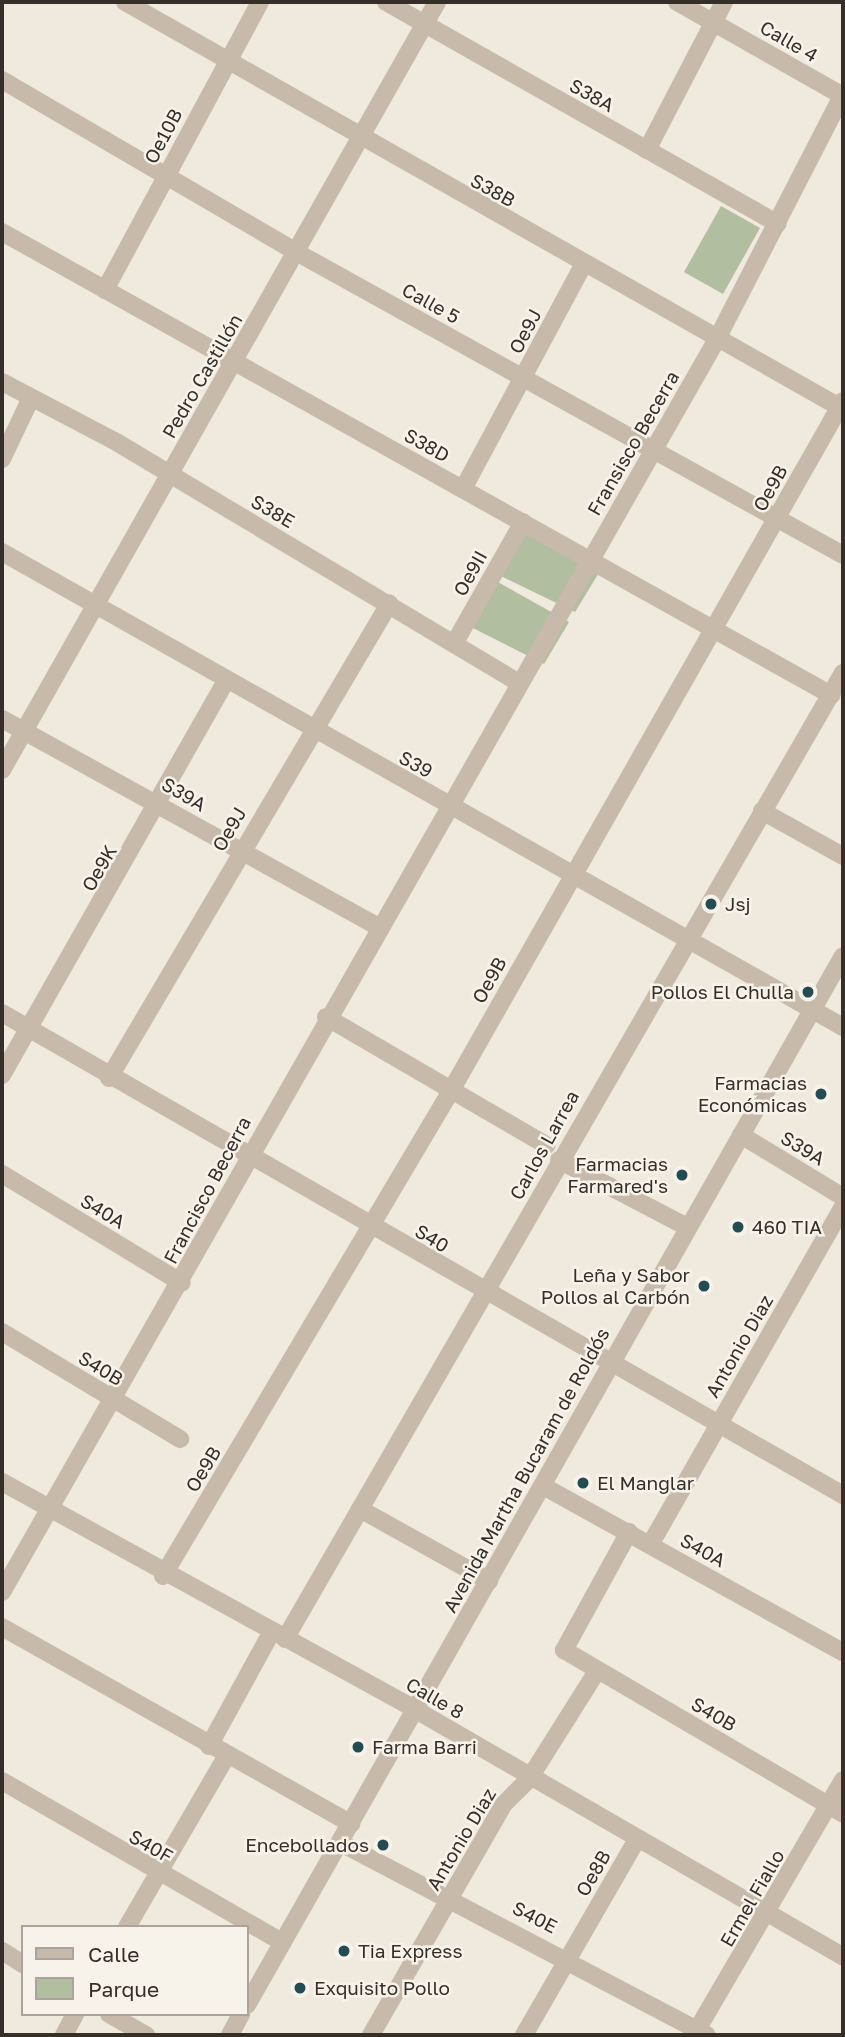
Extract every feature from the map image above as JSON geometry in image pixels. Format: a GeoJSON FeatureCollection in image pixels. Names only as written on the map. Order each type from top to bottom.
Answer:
{"type":"FeatureCollection","features":[{"type":"Feature","properties":{"kind":"street","name":"S38B"},"geometry":{"type":"LineString","coordinates":[[125,2],[227,63],[583,265],[842,406]]}},
{"type":"Feature","properties":{"kind":"street","name":"Oe10B"},"geometry":{"type":"LineString","coordinates":[[105,290],[260,2]]}},
{"type":"Feature","properties":{"kind":"street","name":"S38A"},"geometry":{"type":"LineString","coordinates":[[386,2],[778,224]]}},
{"type":"Feature","properties":{"kind":"street","name":"Pedro Castillón"},"geometry":{"type":"LineString","coordinates":[[2,769],[169,474],[236,362],[437,2]]}},
{"type":"Feature","properties":{"kind":"street","name":"Calle 4"},"geometry":{"type":"LineString","coordinates":[[677,2],[843,95]]}},
{"type":"Feature","properties":{"kind":"street"},"geometry":{"type":"LineString","coordinates":[[647,150],[716,22],[724,2]]}},
{"type":"Feature","properties":{"kind":"street","name":"Calle 5"},"geometry":{"type":"LineString","coordinates":[[2,80],[296,252],[843,555]]}},
{"type":"Feature","properties":{"kind":"street","name":"Fransisco Becerra"},"geometry":{"type":"LineString","coordinates":[[448,806],[717,339],[843,95]]}},
{"type":"Feature","properties":{"kind":"street","name":"S38D"},"geometry":{"type":"LineString","coordinates":[[2,232],[831,695]]}},
{"type":"Feature","properties":{"kind":"street","name":"Oe9J"},"geometry":{"type":"LineString","coordinates":[[463,488],[583,265]]}},
{"type":"Feature","properties":{"kind":"street","name":"S38E"},"geometry":{"type":"LineString","coordinates":[[2,382],[169,474],[519,683]]}},
{"type":"Feature","properties":{"kind":"street"},"geometry":{"type":"LineString","coordinates":[[2,459],[31,398]]}},
{"type":"Feature","properties":{"kind":"street","name":"Oe9B"},"geometry":{"type":"LineString","coordinates":[[163,1576],[452,1089],[572,874],[716,631],[842,406]]}},
{"type":"Feature","properties":{"kind":"street","name":"Oe9II"},"geometry":{"type":"LineString","coordinates":[[454,644],[523,522]]}},
{"type":"Feature","properties":{"kind":"street","name":"S39"},"geometry":{"type":"LineString","coordinates":[[2,552],[312,730],[843,1027]]}},
{"type":"Feature","properties":{"kind":"street","name":"Oe9J"},"geometry":{"type":"LineString","coordinates":[[109,1078],[240,851],[389,604]]}},
{"type":"Feature","properties":{"kind":"street","name":"Carlos Larrea"},"geometry":{"type":"LineString","coordinates":[[209,1746],[359,1509],[485,1295],[686,939],[843,673]]}},
{"type":"Feature","properties":{"kind":"street","name":"Oe9K"},"geometry":{"type":"LineString","coordinates":[[2,1075],[159,804],[227,679]]}},
{"type":"Feature","properties":{"kind":"street","name":"S39A"},"geometry":{"type":"LineString","coordinates":[[2,719],[380,928]]}},
{"type":"Feature","properties":{"kind":"street","name":"Francisco Becerra"},"geometry":{"type":"LineString","coordinates":[[2,1592],[182,1283],[247,1157],[448,806]]}},
{"type":"Feature","properties":{"kind":"street"},"geometry":{"type":"LineString","coordinates":[[762,811],[843,856]]}},
{"type":"Feature","properties":{"kind":"street","name":"Avenida Martha Bucaram de Roldós"},"geometry":{"type":"LineString","coordinates":[[248,2003],[543,1486],[685,1226],[741,1135],[843,956]]}},
{"type":"Feature","properties":{"kind":"street","name":"S40"},"geometry":{"type":"LineString","coordinates":[[2,1013],[109,1078],[372,1226],[485,1295],[842,1492]]}},
{"type":"Feature","properties":{"kind":"street"},"geometry":{"type":"LineString","coordinates":[[326,1017],[546,1145]]}},
{"type":"Feature","properties":{"kind":"street","name":"S39A"},"geometry":{"type":"LineString","coordinates":[[741,1135],[843,1196]]}},
{"type":"Feature","properties":{"kind":"street"},"geometry":{"type":"LineString","coordinates":[[559,1160],[685,1226]]}},
{"type":"Feature","properties":{"kind":"street","name":"S40A"},"geometry":{"type":"LineString","coordinates":[[2,1174],[182,1283]]}},
{"type":"Feature","properties":{"kind":"street","name":"Antonio Diaz"},"geometry":{"type":"LineString","coordinates":[[650,1545],[843,1206]]}},
{"type":"Feature","properties":{"kind":"street","name":"S40B"},"geometry":{"type":"LineString","coordinates":[[2,1332],[180,1439]]}},
{"type":"Feature","properties":{"kind":"street","name":"Calle 8"},"geometry":{"type":"LineString","coordinates":[[2,1482],[163,1576],[416,1710],[636,1841],[843,1957]]}},
{"type":"Feature","properties":{"kind":"street","name":"S40A"},"geometry":{"type":"LineString","coordinates":[[543,1486],[843,1652]]}},
{"type":"Feature","properties":{"kind":"street"},"geometry":{"type":"LineString","coordinates":[[359,1509],[489,1581]]}},
{"type":"Feature","properties":{"kind":"street","name":"S40B"},"geometry":{"type":"LineString","coordinates":[[629,1532],[564,1650],[836,1810]]}},
{"type":"Feature","properties":{"kind":"street"},"geometry":{"type":"LineString","coordinates":[[2,1627],[351,1824]]}},
{"type":"Feature","properties":{"kind":"street","name":"Antonio Diaz"},"geometry":{"type":"LineString","coordinates":[[371,2035],[503,1805],[529,1779],[597,1671]]}},
{"type":"Feature","properties":{"kind":"street"},"geometry":{"type":"LineString","coordinates":[[128,1925],[227,1755]]}},
{"type":"Feature","properties":{"kind":"street","name":"Ermel Fiallo"},"geometry":{"type":"LineString","coordinates":[[700,2033],[768,1913],[836,1810],[843,1780]]}},
{"type":"Feature","properties":{"kind":"street","name":"S40F"},"geometry":{"type":"LineString","coordinates":[[2,1781],[158,1874],[282,1942]]}},
{"type":"Feature","properties":{"kind":"street","name":"Oe8B"},"geometry":{"type":"LineString","coordinates":[[524,2035],[636,1841]]}},
{"type":"Feature","properties":{"kind":"street","name":"S40E"},"geometry":{"type":"LineString","coordinates":[[341,1843],[569,1957],[700,2033]]}},
{"type":"Feature","properties":{"kind":"street"},"geometry":{"type":"LineString","coordinates":[[2,1951],[21,1963]]}},
{"type":"Feature","properties":{"kind":"street"},"geometry":{"type":"LineString","coordinates":[[64,2035],[74,2016]]}},
{"type":"Feature","properties":{"kind":"street"},"geometry":{"type":"LineString","coordinates":[[113,2016],[146,2035]]}},
{"type":"Feature","properties":{"kind":"street"},"geometry":{"type":"LineString","coordinates":[[230,2035],[241,2016]]}},
{"type":"Feature","properties":{"kind":"green space"},"geometry":{"type":"Polygon","coordinates":[[[721,206],[760,228],[723,294],[684,272],[721,206]]]}},
{"type":"Feature","properties":{"kind":"green space"},"geometry":{"type":"Polygon","coordinates":[[[526,530],[600,571],[575,612],[501,576],[526,530]]]}},
{"type":"Feature","properties":{"kind":"green space"},"geometry":{"type":"Polygon","coordinates":[[[496,581],[569,622],[544,664],[471,627],[496,581]]]}},
{"type":"Feature","properties":{"kind":"place","name":"Jsj"},"geometry":{"type":"Point","coordinates":[711,904]}},
{"type":"Feature","properties":{"kind":"place","name":"Pollos El Chulla"},"geometry":{"type":"Point","coordinates":[808,992]}},
{"type":"Feature","properties":{"kind":"place","name":"Farmacias Económicas"},"geometry":{"type":"Point","coordinates":[821,1094]}},
{"type":"Feature","properties":{"kind":"place","name":"Farmacias Farmared's"},"geometry":{"type":"Point","coordinates":[682,1175]}},
{"type":"Feature","properties":{"kind":"place","name":"460 TIA"},"geometry":{"type":"Point","coordinates":[738,1227]}},
{"type":"Feature","properties":{"kind":"place","name":"Leña y Sabor Pollos al Carbón"},"geometry":{"type":"Point","coordinates":[704,1286]}},
{"type":"Feature","properties":{"kind":"place","name":"El Manglar"},"geometry":{"type":"Point","coordinates":[583,1483]}},
{"type":"Feature","properties":{"kind":"place","name":"Farma Barri"},"geometry":{"type":"Point","coordinates":[358,1747]}},
{"type":"Feature","properties":{"kind":"place","name":"Encebollados"},"geometry":{"type":"Point","coordinates":[383,1845]}},
{"type":"Feature","properties":{"kind":"place","name":"Tia Express"},"geometry":{"type":"Point","coordinates":[344,1951]}},
{"type":"Feature","properties":{"kind":"place","name":"Exquisito Pollo"},"geometry":{"type":"Point","coordinates":[300,1988]}}]}
